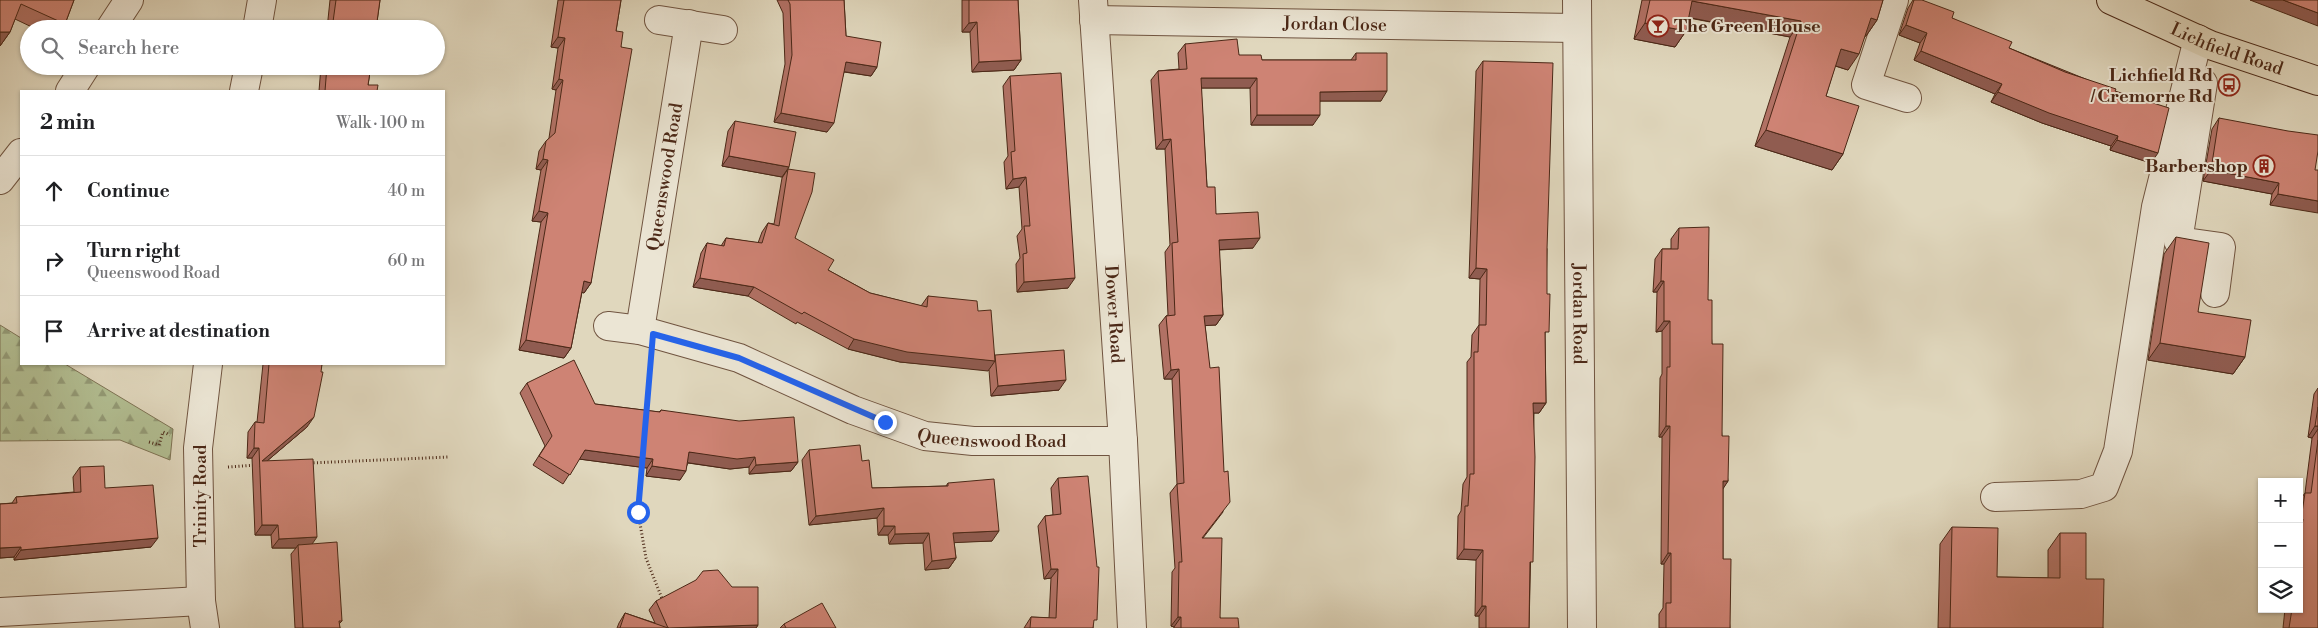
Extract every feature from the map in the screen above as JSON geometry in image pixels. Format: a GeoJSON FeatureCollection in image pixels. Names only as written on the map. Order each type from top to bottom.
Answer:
{"type":"FeatureCollection","features":[{"type":"Feature","properties":{"kind":"main road","name":"Lichfield Road"},"geometry":{"type":"LineString","coordinates":[[2112,0],[2204,42],[2318,81]]}},
{"type":"Feature","properties":{"kind":"street"},"geometry":{"type":"LineString","coordinates":[[116,20],[129,0]]}},
{"type":"Feature","properties":{"kind":"street"},"geometry":{"type":"LineString","coordinates":[[258,20],[262,0]]}},
{"type":"Feature","properties":{"kind":"street","name":"Jordan Road"},"geometry":{"type":"LineString","coordinates":[[1577,0],[1582,628]]}},
{"type":"Feature","properties":{"kind":"street"},"geometry":{"type":"LineString","coordinates":[[1894,0],[1866,85],[1907,98]]}},
{"type":"Feature","properties":{"kind":"street","name":"Jordan Close"},"geometry":{"type":"LineString","coordinates":[[1093,10],[1576,28]]}},
{"type":"Feature","properties":{"kind":"street","name":"Dower Road"},"geometry":{"type":"LineString","coordinates":[[1093,10],[1123,441],[1132,628]]}},
{"type":"Feature","properties":{"kind":"street"},"geometry":{"type":"LineString","coordinates":[[659,20],[723,30]]}},
{"type":"Feature","properties":{"kind":"street","name":"Queenswood Road"},"geometry":{"type":"LineString","coordinates":[[646,332],[689,24]]}},
{"type":"Feature","properties":{"kind":"street"},"geometry":{"type":"LineString","coordinates":[[2204,42],[2178,241],[2221,247],[2215,292]]}},
{"type":"Feature","properties":{"kind":"street"},"geometry":{"type":"LineString","coordinates":[[1995,498],[2080,494],[2104,487],[2118,452],[2156,207],[2204,42]]}},
{"type":"Feature","properties":{"kind":"street"},"geometry":{"type":"LineString","coordinates":[[71,90],[80,75]]}},
{"type":"Feature","properties":{"kind":"street"},"geometry":{"type":"LineString","coordinates":[[244,90],[247,75]]}},
{"type":"Feature","properties":{"kind":"street"},"geometry":{"type":"LineString","coordinates":[[0,180],[20,154]]}},
{"type":"Feature","properties":{"kind":"street","name":"Queenswood Road"},"geometry":{"type":"LineString","coordinates":[[608,326],[646,332],[739,358],[853,410],[924,436],[973,441],[1123,441]]}},
{"type":"Feature","properties":{"kind":"street","name":"Trinity Road"},"geometry":{"type":"LineString","coordinates":[[205,628],[201,601],[200,468],[198,448],[208,365]]}},
{"type":"Feature","properties":{"kind":"street"},"geometry":{"type":"LineString","coordinates":[[0,612],[201,601]]}},
{"type":"Feature","properties":{"kind":"path"},"geometry":{"type":"LineString","coordinates":[[646,332],[646,423]]}},
{"type":"Feature","properties":{"kind":"path"},"geometry":{"type":"LineString","coordinates":[[301,463],[449,456]]}},
{"type":"Feature","properties":{"kind":"path"},"geometry":{"type":"LineString","coordinates":[[642,462],[638,512],[646,558],[663,602]]}},
{"type":"Feature","properties":{"kind":"path"},"geometry":{"type":"LineString","coordinates":[[200,468],[262,465]]}},
{"type":"Feature","properties":{"kind":"green space"},"geometry":{"type":"Polygon","coordinates":[[[0,325],[20,337],[20,365],[67,365],[173,429],[170,460],[120,440],[0,441],[0,325]]]}},
{"type":"Feature","properties":{"kind":"building"},"geometry":{"type":"Polygon","coordinates":[[[0,0],[74,0],[66,20],[56,20],[21,4],[10,32],[0,32],[0,0]]]}},
{"type":"Feature","properties":{"kind":"building"},"geometry":{"type":"Polygon","coordinates":[[[336,0],[380,0],[377,20],[333,20],[336,0]]]}},
{"type":"Feature","properties":{"kind":"building"},"geometry":{"type":"Polygon","coordinates":[[[564,0],[621,0],[616,31],[623,32],[621,47],[632,49],[591,283],[584,281],[571,348],[526,340],[548,213],[539,211],[548,160],[543,159],[546,141],[555,133],[563,80],[559,79],[565,38],[558,37],[564,0]]]}},
{"type":"Feature","properties":{"kind":"building"},"geometry":{"type":"Polygon","coordinates":[[[788,0],[844,0],[846,36],[881,42],[877,67],[846,62],[834,123],[781,113],[792,55],[790,4],[788,0]]]}},
{"type":"Feature","properties":{"kind":"building"},"geometry":{"type":"Polygon","coordinates":[[[969,0],[1018,0],[1021,60],[979,62],[977,22],[969,23],[969,0]]]}},
{"type":"Feature","properties":{"kind":"building"},"geometry":{"type":"Polygon","coordinates":[[[1650,0],[1883,0],[1877,20],[1871,18],[1859,54],[1841,49],[1826,96],[1859,106],[1843,154],[1766,130],[1801,21],[1692,1],[1686,31],[1645,23],[1650,0]]]}},
{"type":"Feature","properties":{"kind":"building"},"geometry":{"type":"Polygon","coordinates":[[[1914,0],[1922,0],[1954,12],[1952,18],[2012,42],[2009,48],[2065,72],[2116,89],[2115,91],[2169,108],[2158,153],[2117,140],[2118,136],[2049,113],[1998,92],[2002,84],[1921,51],[1927,33],[1906,25],[1914,0]]]}},
{"type":"Feature","properties":{"kind":"building"},"geometry":{"type":"Polygon","coordinates":[[[2283,0],[2318,0],[2318,13],[2283,0]]]}},
{"type":"Feature","properties":{"kind":"building"},"geometry":{"type":"Polygon","coordinates":[[[1237,39],[1239,55],[1261,55],[1262,60],[1356,60],[1356,53],[1387,53],[1387,91],[1320,92],[1320,115],[1257,115],[1257,78],[1201,78],[1207,187],[1215,187],[1216,214],[1258,212],[1260,238],[1219,240],[1223,315],[1204,316],[1210,368],[1219,367],[1224,472],[1228,471],[1230,502],[1202,538],[1222,538],[1220,618],[1238,618],[1239,628],[1181,628],[1181,617],[1178,617],[1179,562],[1182,562],[1177,484],[1184,483],[1179,369],[1171,370],[1166,316],[1175,315],[1172,243],[1178,242],[1171,139],[1163,140],[1158,71],[1187,69],[1185,44],[1237,39]]]}},
{"type":"Feature","properties":{"kind":"building"},"geometry":{"type":"Polygon","coordinates":[[[1483,61],[1553,63],[1547,249],[1547,294],[1550,294],[1549,332],[1545,332],[1546,403],[1533,403],[1535,457],[1533,562],[1530,562],[1529,628],[1486,628],[1486,606],[1482,606],[1483,550],[1464,549],[1465,506],[1468,506],[1470,474],[1474,474],[1474,352],[1478,352],[1479,325],[1486,325],[1487,269],[1476,268],[1483,61]]]}},
{"type":"Feature","properties":{"kind":"building"},"geometry":{"type":"Polygon","coordinates":[[[1061,73],[1075,278],[1024,282],[1023,254],[1027,253],[1024,226],[1030,226],[1026,177],[1013,179],[1011,152],[1015,151],[1010,76],[1061,73]]]}},
{"type":"Feature","properties":{"kind":"building"},"geometry":{"type":"Polygon","coordinates":[[[326,75],[370,75],[368,85],[378,85],[377,90],[325,90],[326,75]]]}},
{"type":"Feature","properties":{"kind":"building"},"geometry":{"type":"Polygon","coordinates":[[[2219,118],[2318,135],[2315,170],[2318,170],[2318,201],[2278,194],[2279,183],[2211,170],[2219,118]]]}},
{"type":"Feature","properties":{"kind":"building"},"geometry":{"type":"Polygon","coordinates":[[[735,121],[796,132],[789,167],[729,156],[735,121]]]}},
{"type":"Feature","properties":{"kind":"building"},"geometry":{"type":"Polygon","coordinates":[[[788,169],[815,173],[812,192],[795,238],[834,260],[828,270],[870,293],[927,307],[928,296],[977,301],[978,311],[991,310],[995,361],[907,352],[854,339],[804,312],[802,314],[754,287],[700,278],[707,243],[724,246],[726,238],[762,243],[768,223],[779,226],[788,169]]]}},
{"type":"Feature","properties":{"kind":"building"},"geometry":{"type":"Polygon","coordinates":[[[1709,227],[1708,300],[1712,300],[1712,344],[1723,344],[1722,436],[1729,436],[1728,481],[1723,481],[1723,559],[1731,559],[1730,628],[1666,628],[1666,603],[1671,603],[1671,553],[1668,553],[1670,426],[1666,426],[1667,367],[1670,367],[1670,321],[1664,321],[1664,281],[1661,281],[1662,249],[1678,249],[1679,228],[1709,227]]]}},
{"type":"Feature","properties":{"kind":"building"},"geometry":{"type":"Polygon","coordinates":[[[2176,237],[2209,243],[2198,312],[2251,320],[2245,357],[2160,343],[2176,237]]]}},
{"type":"Feature","properties":{"kind":"building"},"geometry":{"type":"Polygon","coordinates":[[[1064,350],[1066,380],[998,386],[995,355],[1064,350]]]}},
{"type":"Feature","properties":{"kind":"building"},"geometry":{"type":"Polygon","coordinates":[[[574,360],[595,404],[660,412],[661,410],[739,421],[794,417],[798,462],[756,465],[755,457],[737,459],[689,452],[686,471],[652,466],[653,459],[585,450],[570,475],[539,456],[552,436],[527,383],[574,360]]]}},
{"type":"Feature","properties":{"kind":"building"},"geometry":{"type":"Polygon","coordinates":[[[269,365],[322,365],[321,372],[323,372],[314,417],[262,461],[313,459],[317,537],[279,539],[278,525],[262,525],[259,448],[254,448],[255,422],[264,423],[269,365]]]}},
{"type":"Feature","properties":{"kind":"building"},"geometry":{"type":"Polygon","coordinates":[[[2318,407],[2318,426],[2315,426],[2318,407]]]}},
{"type":"Feature","properties":{"kind":"building"},"geometry":{"type":"Polygon","coordinates":[[[2318,440],[2318,628],[2289,628],[2291,613],[2303,613],[2303,506],[2305,493],[2311,493],[2318,440]]]}},
{"type":"Feature","properties":{"kind":"building"},"geometry":{"type":"Polygon","coordinates":[[[860,445],[862,461],[869,460],[872,488],[948,486],[948,483],[994,479],[999,531],[953,533],[956,558],[932,561],[929,533],[895,534],[895,526],[884,526],[884,508],[816,516],[809,450],[860,445]]]}},
{"type":"Feature","properties":{"kind":"building"},"geometry":{"type":"Polygon","coordinates":[[[104,466],[105,488],[153,485],[158,538],[21,550],[21,547],[0,548],[0,504],[17,503],[16,497],[81,492],[80,467],[104,466]]]}},
{"type":"Feature","properties":{"kind":"building"},"geometry":{"type":"Polygon","coordinates":[[[1088,476],[1097,567],[1099,567],[1097,620],[1094,620],[1093,628],[1030,628],[1031,617],[1056,618],[1058,569],[1051,569],[1045,516],[1061,514],[1058,478],[1088,476]]]}},
{"type":"Feature","properties":{"kind":"building"},"geometry":{"type":"Polygon","coordinates":[[[1952,527],[1998,528],[1997,577],[2060,578],[2060,533],[2086,533],[2086,579],[2104,579],[2103,628],[1950,628],[1952,527]]]}},
{"type":"Feature","properties":{"kind":"building"},"geometry":{"type":"Polygon","coordinates":[[[337,542],[342,621],[339,621],[340,628],[303,628],[298,545],[337,542]]]}},
{"type":"Feature","properties":{"kind":"building"},"geometry":{"type":"Polygon","coordinates":[[[718,570],[732,587],[758,587],[758,625],[668,628],[656,601],[696,580],[703,571],[718,570]]]}},
{"type":"Feature","properties":{"kind":"building"},"geometry":{"type":"Polygon","coordinates":[[[822,603],[836,628],[786,628],[784,624],[822,603]]]}},
{"type":"Feature","properties":{"kind":"building"},"geometry":{"type":"Polygon","coordinates":[[[625,613],[668,628],[620,628],[625,613]]]}},
{"type":"Feature","properties":{"kind":"place","name":"The Green House"},"geometry":{"type":"Point","coordinates":[1658,26]}},
{"type":"Feature","properties":{"kind":"place","name":"Lichfield Rd / Cremorne Rd"},"geometry":{"type":"Point","coordinates":[2229,85]}},
{"type":"Feature","properties":{"kind":"place","name":"Barbershop"},"geometry":{"type":"Point","coordinates":[2264,166]}},
{"type":"Feature","properties":{"kind":"route"},"geometry":{"type":"LineString","coordinates":[[638,512],[653,334],[739,358],[853,410],[885,422]]}}]}
